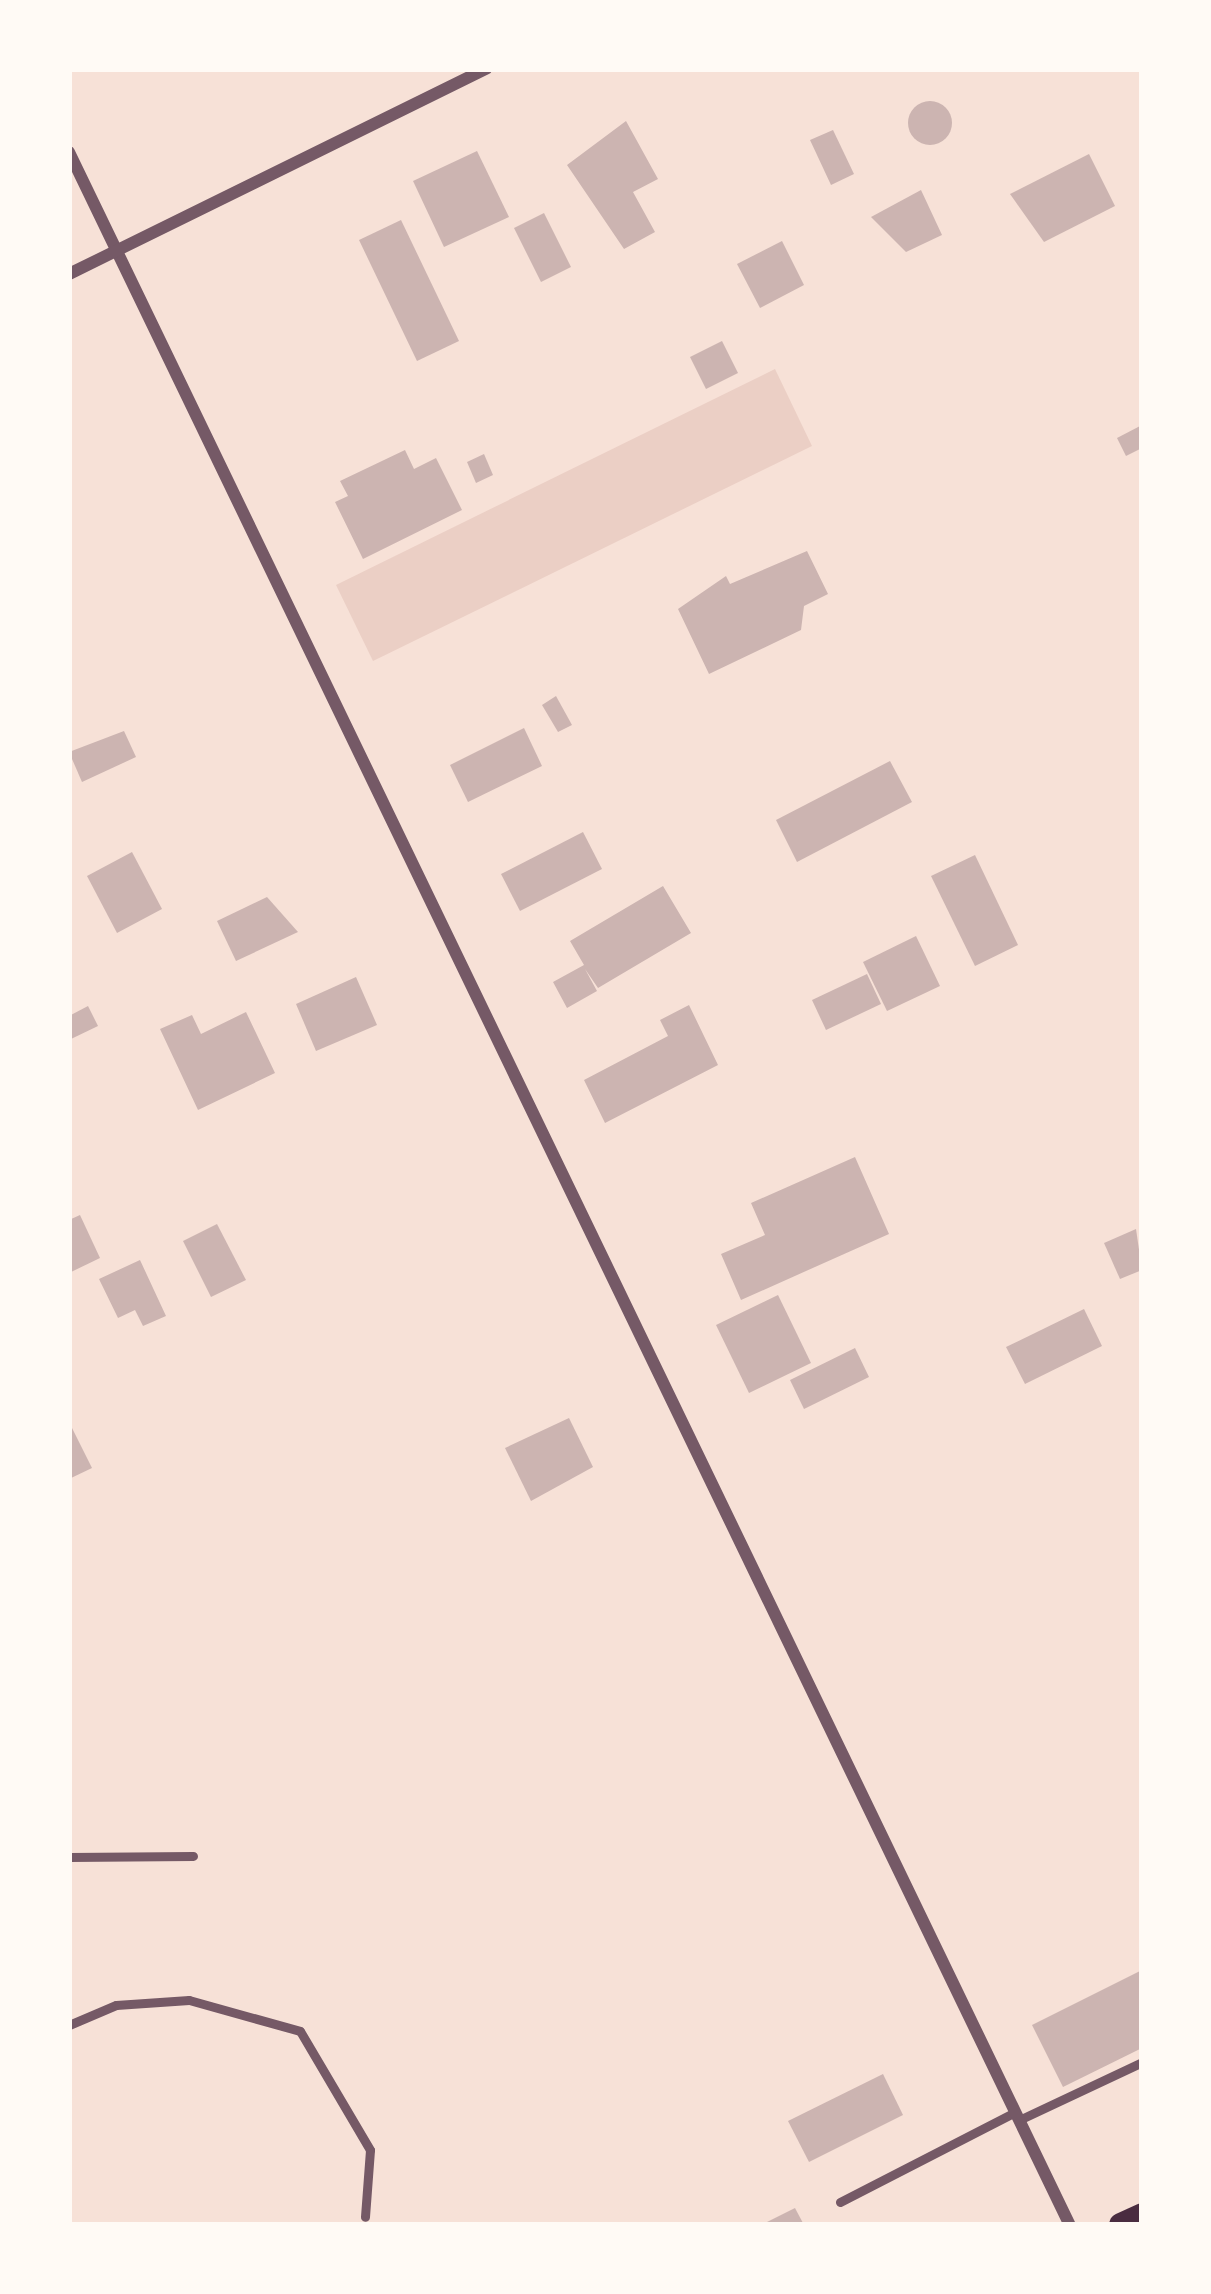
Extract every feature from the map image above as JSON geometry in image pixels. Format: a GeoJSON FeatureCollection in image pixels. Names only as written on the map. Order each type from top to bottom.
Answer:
{"type":"FeatureCollection","features":[{"type":"Feature","properties":{"kind":"main road"},"geometry":{"type":"LineString","coordinates":[[1121,2225],[1142,2215]]}},
{"type":"Feature","properties":{"kind":"street"},"geometry":{"type":"LineString","coordinates":[[69,274],[485,69]]}},
{"type":"Feature","properties":{"kind":"street"},"geometry":{"type":"LineString","coordinates":[[69,152],[1070,2225]]}},
{"type":"Feature","properties":{"kind":"lane"},"geometry":{"type":"LineString","coordinates":[[69,1857],[194,1856]]}},
{"type":"Feature","properties":{"kind":"lane"},"geometry":{"type":"LineString","coordinates":[[69,2025],[116,2005],[189,2000],[300,2031],[370,2150],[364,2217]]}},
{"type":"Feature","properties":{"kind":"lane"},"geometry":{"type":"LineString","coordinates":[[839,2202],[1142,2062]]}},
{"type":"Feature","properties":{"kind":"shaded area"},"geometry":{"type":"Polygon","coordinates":[[[775,369],[812,446],[373,661],[336,585],[775,369]]]}},
{"type":"Feature","properties":{"kind":"building"},"geometry":{"type":"Polygon","coordinates":[[[930,101],[946,107],[952,123],[946,139],[930,145],[914,139],[908,123],[914,107],[930,101]]]}},
{"type":"Feature","properties":{"kind":"building"},"geometry":{"type":"Polygon","coordinates":[[[626,121],[658,179],[633,192],[655,232],[624,249],[567,165],[626,121]]]}},
{"type":"Feature","properties":{"kind":"building"},"geometry":{"type":"Polygon","coordinates":[[[833,130],[854,174],[831,185],[810,140],[833,130]]]}},
{"type":"Feature","properties":{"kind":"building"},"geometry":{"type":"Polygon","coordinates":[[[477,151],[509,217],[444,247],[413,181],[477,151]]]}},
{"type":"Feature","properties":{"kind":"building"},"geometry":{"type":"Polygon","coordinates":[[[1089,154],[1115,206],[1044,242],[1010,194],[1089,154]]]}},
{"type":"Feature","properties":{"kind":"building"},"geometry":{"type":"Polygon","coordinates":[[[921,190],[942,235],[906,252],[871,217],[921,190]]]}},
{"type":"Feature","properties":{"kind":"building"},"geometry":{"type":"Polygon","coordinates":[[[544,213],[571,267],[541,282],[514,228],[544,213]]]}},
{"type":"Feature","properties":{"kind":"building"},"geometry":{"type":"Polygon","coordinates":[[[401,220],[459,341],[417,361],[359,240],[401,220]]]}},
{"type":"Feature","properties":{"kind":"building"},"geometry":{"type":"Polygon","coordinates":[[[782,241],[804,285],[760,308],[737,264],[782,241]]]}},
{"type":"Feature","properties":{"kind":"building"},"geometry":{"type":"Polygon","coordinates":[[[722,341],[738,373],[706,389],[690,357],[722,341]]]}},
{"type":"Feature","properties":{"kind":"building"},"geometry":{"type":"Polygon","coordinates":[[[1142,425],[1142,448],[1126,456],[1117,438],[1142,425]]]}},
{"type":"Feature","properties":{"kind":"building"},"geometry":{"type":"Polygon","coordinates":[[[405,450],[414,469],[436,458],[462,510],[363,559],[335,502],[348,496],[340,481],[405,450]]]}},
{"type":"Feature","properties":{"kind":"building"},"geometry":{"type":"Polygon","coordinates":[[[484,454],[493,475],[476,483],[467,462],[484,454]]]}},
{"type":"Feature","properties":{"kind":"building"},"geometry":{"type":"Polygon","coordinates":[[[807,551],[828,594],[804,606],[801,630],[709,674],[678,609],[726,576],[730,584],[807,551]]]}},
{"type":"Feature","properties":{"kind":"building"},"geometry":{"type":"Polygon","coordinates":[[[556,696],[572,725],[558,732],[542,705],[556,696]]]}},
{"type":"Feature","properties":{"kind":"building"},"geometry":{"type":"Polygon","coordinates":[[[524,728],[542,766],[468,802],[450,765],[524,728]]]}},
{"type":"Feature","properties":{"kind":"building"},"geometry":{"type":"Polygon","coordinates":[[[124,731],[136,757],[82,782],[69,752],[124,731]]]}},
{"type":"Feature","properties":{"kind":"building"},"geometry":{"type":"Polygon","coordinates":[[[890,761],[912,802],[797,862],[776,820],[890,761]]]}},
{"type":"Feature","properties":{"kind":"building"},"geometry":{"type":"Polygon","coordinates":[[[583,832],[602,869],[520,911],[501,874],[583,832]]]}},
{"type":"Feature","properties":{"kind":"building"},"geometry":{"type":"Polygon","coordinates":[[[132,852],[162,909],[117,933],[87,876],[132,852]]]}},
{"type":"Feature","properties":{"kind":"building"},"geometry":{"type":"Polygon","coordinates":[[[975,855],[1018,945],[975,966],[931,876],[975,855]]]}},
{"type":"Feature","properties":{"kind":"building"},"geometry":{"type":"Polygon","coordinates":[[[663,886],[691,933],[598,988],[585,969],[597,991],[567,1008],[553,982],[584,965],[570,941],[663,886]]]}},
{"type":"Feature","properties":{"kind":"building"},"geometry":{"type":"Polygon","coordinates":[[[267,897],[298,932],[236,961],[217,921],[267,897]]]}},
{"type":"Feature","properties":{"kind":"building"},"geometry":{"type":"Polygon","coordinates":[[[916,936],[940,986],[887,1011],[863,962],[916,936]]]}},
{"type":"Feature","properties":{"kind":"building"},"geometry":{"type":"Polygon","coordinates":[[[867,974],[881,1004],[826,1030],[812,1000],[867,974]]]}},
{"type":"Feature","properties":{"kind":"building"},"geometry":{"type":"Polygon","coordinates":[[[356,977],[377,1025],[316,1051],[296,1004],[356,977]]]}},
{"type":"Feature","properties":{"kind":"building"},"geometry":{"type":"Polygon","coordinates":[[[689,1005],[718,1065],[605,1123],[584,1080],[668,1036],[660,1020],[689,1005]]]}},
{"type":"Feature","properties":{"kind":"building"},"geometry":{"type":"Polygon","coordinates":[[[88,1006],[98,1026],[71,1039],[69,1016],[88,1006]]]}},
{"type":"Feature","properties":{"kind":"building"},"geometry":{"type":"Polygon","coordinates":[[[246,1012],[275,1073],[198,1110],[160,1029],[192,1015],[201,1034],[246,1012]]]}},
{"type":"Feature","properties":{"kind":"building"},"geometry":{"type":"Polygon","coordinates":[[[855,1157],[889,1234],[741,1300],[721,1254],[765,1235],[751,1203],[855,1157]]]}},
{"type":"Feature","properties":{"kind":"building"},"geometry":{"type":"Polygon","coordinates":[[[80,1215],[100,1258],[69,1273],[69,1220],[80,1215]]]}},
{"type":"Feature","properties":{"kind":"building"},"geometry":{"type":"Polygon","coordinates":[[[217,1224],[246,1280],[211,1297],[183,1241],[217,1224]]]}},
{"type":"Feature","properties":{"kind":"building"},"geometry":{"type":"Polygon","coordinates":[[[1136,1229],[1142,1270],[1120,1279],[1104,1243],[1136,1229]]]}},
{"type":"Feature","properties":{"kind":"building"},"geometry":{"type":"Polygon","coordinates":[[[140,1260],[166,1316],[143,1326],[135,1310],[118,1318],[99,1279],[140,1260]]]}},
{"type":"Feature","properties":{"kind":"building"},"geometry":{"type":"Polygon","coordinates":[[[778,1295],[811,1363],[749,1393],[716,1325],[778,1295]]]}},
{"type":"Feature","properties":{"kind":"building"},"geometry":{"type":"Polygon","coordinates":[[[1084,1309],[1102,1346],[1025,1384],[1006,1347],[1084,1309]]]}},
{"type":"Feature","properties":{"kind":"building"},"geometry":{"type":"Polygon","coordinates":[[[855,1348],[869,1377],[804,1409],[790,1380],[855,1348]]]}},
{"type":"Feature","properties":{"kind":"building"},"geometry":{"type":"Polygon","coordinates":[[[569,1418],[593,1467],[531,1501],[505,1448],[569,1418]]]}},
{"type":"Feature","properties":{"kind":"building"},"geometry":{"type":"Polygon","coordinates":[[[69,1422],[92,1468],[69,1479],[69,1422]]]}},
{"type":"Feature","properties":{"kind":"building"},"geometry":{"type":"Polygon","coordinates":[[[1142,1970],[1142,2048],[1063,2087],[1032,2025],[1142,1970]]]}},
{"type":"Feature","properties":{"kind":"building"},"geometry":{"type":"Polygon","coordinates":[[[883,2074],[903,2115],[809,2162],[788,2121],[883,2074]]]}},
{"type":"Feature","properties":{"kind":"building"},"geometry":{"type":"Polygon","coordinates":[[[795,2208],[804,2225],[761,2225],[795,2208]]]}}]}
